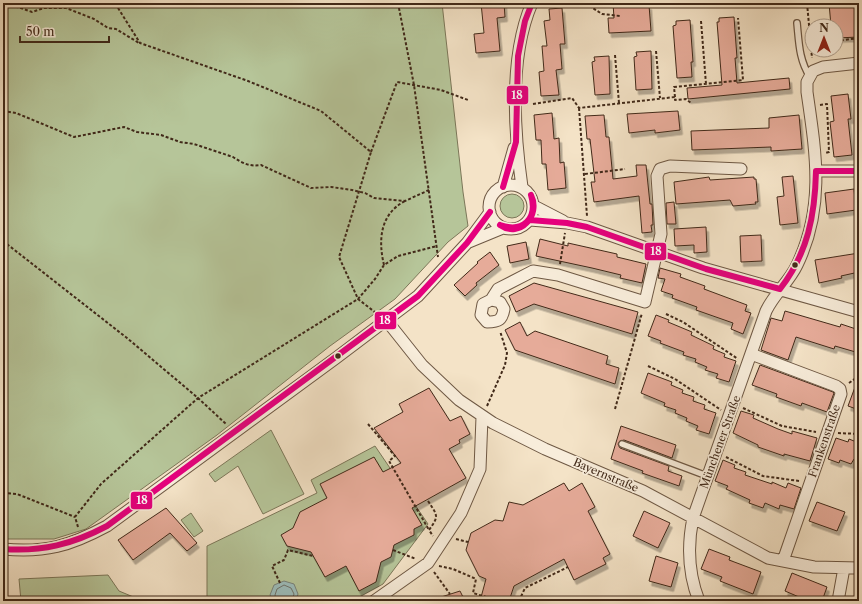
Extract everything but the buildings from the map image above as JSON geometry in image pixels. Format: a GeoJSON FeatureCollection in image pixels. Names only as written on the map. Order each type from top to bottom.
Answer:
{"type":"FeatureCollection","features":[{"type":"Feature","properties":{"kind":"street"},"geometry":{"type":"LineString","coordinates":[[522,187],[516,144],[516,69],[524,22],[532,3]]}},
{"type":"Feature","properties":{"kind":"street"},"geometry":{"type":"LineString","coordinates":[[811,74],[822,67],[859,63]]}},
{"type":"Feature","properties":{"kind":"street","name":"Münchener Straße"},"geometry":{"type":"LineString","coordinates":[[700,600],[690,570],[689,549],[693,518],[766,311],[796,267],[812,227],[816,200],[816,171],[807,92],[811,74]]}},
{"type":"Feature","properties":{"kind":"street"},"geometry":{"type":"LineString","coordinates":[[504,187],[516,144]]}},
{"type":"Feature","properties":{"kind":"street"},"geometry":{"type":"LineString","coordinates":[[491,300],[500,302],[504,309],[502,318],[497,322],[488,322],[481,315],[483,304],[491,300],[498,289],[533,271],[558,275],[645,302],[661,234],[657,176],[660,169],[670,166],[741,169]]}},
{"type":"Feature","properties":{"kind":"street"},"geometry":{"type":"LineString","coordinates":[[816,171],[859,171]]}},
{"type":"Feature","properties":{"kind":"street"},"geometry":{"type":"LineString","coordinates":[[3,549],[46,550],[82,540],[107,526],[234,434],[387,321],[418,296],[467,243],[490,212],[491,198],[495,192],[504,187],[515,185],[522,187],[528,192],[534,206],[530,220]]}},
{"type":"Feature","properties":{"kind":"street"},"geometry":{"type":"LineString","coordinates":[[534,206],[567,223]]}},
{"type":"Feature","properties":{"kind":"street"},"geometry":{"type":"LineString","coordinates":[[490,212],[497,224],[503,228]]}},
{"type":"Feature","properties":{"kind":"street"},"geometry":{"type":"LineString","coordinates":[[467,243],[503,228],[517,228],[530,220],[567,223],[604,232],[657,253],[756,284],[780,289],[859,312]]}},
{"type":"Feature","properties":{"kind":"street","name":"Bayernstraße"},"geometry":{"type":"LineString","coordinates":[[387,321],[422,365],[460,400],[482,417],[545,449],[643,491],[768,558],[814,567],[859,568]]}},
{"type":"Feature","properties":{"kind":"street","name":"Frankenstraße"},"geometry":{"type":"LineString","coordinates":[[751,354],[836,386],[840,389],[841,394],[783,561]]}},
{"type":"Feature","properties":{"kind":"street"},"geometry":{"type":"LineString","coordinates":[[374,601],[428,563],[461,513],[480,469],[482,417]]}},
{"type":"Feature","properties":{"kind":"street"},"geometry":{"type":"LineString","coordinates":[[838,601],[844,568]]}},
{"type":"Feature","properties":{"kind":"lane"},"geometry":{"type":"LineString","coordinates":[[797,23],[801,59],[811,74]]}},
{"type":"Feature","properties":{"kind":"lane"},"geometry":{"type":"LineString","coordinates":[[622,444],[707,476]]}},
{"type":"Feature","properties":{"kind":"path"},"geometry":{"type":"LineString","coordinates":[[6,3],[32,12],[44,8],[66,8],[94,19],[108,28],[116,29],[140,43],[248,81],[321,111],[372,152]]}},
{"type":"Feature","properties":{"kind":"path"},"geometry":{"type":"LineString","coordinates":[[118,3],[118,8],[140,43]]}},
{"type":"Feature","properties":{"kind":"path"},"geometry":{"type":"LineString","coordinates":[[398,3],[414,85],[441,272]]}},
{"type":"Feature","properties":{"kind":"path"},"geometry":{"type":"LineString","coordinates":[[585,3],[602,14],[620,16]]}},
{"type":"Feature","properties":{"kind":"path"},"geometry":{"type":"LineString","coordinates":[[808,3],[811,74]]}},
{"type":"Feature","properties":{"kind":"path"},"geometry":{"type":"LineString","coordinates":[[674,97],[674,87],[743,80],[738,18]]}},
{"type":"Feature","properties":{"kind":"path"},"geometry":{"type":"LineString","coordinates":[[701,21],[706,84]]}},
{"type":"Feature","properties":{"kind":"path"},"geometry":{"type":"LineString","coordinates":[[844,40],[859,38]]}},
{"type":"Feature","properties":{"kind":"path"},"geometry":{"type":"LineString","coordinates":[[656,51],[660,98]]}},
{"type":"Feature","properties":{"kind":"path"},"geometry":{"type":"LineString","coordinates":[[615,54],[619,103]]}},
{"type":"Feature","properties":{"kind":"path"},"geometry":{"type":"LineString","coordinates":[[387,321],[358,299],[339,257],[372,152],[397,82],[453,93],[468,100]]}},
{"type":"Feature","properties":{"kind":"path"},"geometry":{"type":"LineString","coordinates":[[579,108],[674,97],[675,100],[686,99],[691,103]]}},
{"type":"Feature","properties":{"kind":"path"},"geometry":{"type":"LineString","coordinates":[[533,104],[572,98],[579,108],[588,209]]}},
{"type":"Feature","properties":{"kind":"path"},"geometry":{"type":"LineString","coordinates":[[3,111],[16,113],[74,137],[124,127],[137,132],[161,135],[226,155],[241,163],[254,166],[260,165],[311,188],[331,187],[359,192],[374,198],[405,201]]}},
{"type":"Feature","properties":{"kind":"path"},"geometry":{"type":"LineString","coordinates":[[585,174],[625,169]]}},
{"type":"Feature","properties":{"kind":"path"},"geometry":{"type":"LineString","coordinates":[[384,265],[380,249],[382,229],[394,206],[429,190]]}},
{"type":"Feature","properties":{"kind":"path"},"geometry":{"type":"LineString","coordinates":[[558,275],[567,223]]}},
{"type":"Feature","properties":{"kind":"path"},"geometry":{"type":"LineString","coordinates":[[3,241],[127,338],[222,418],[234,434]]}},
{"type":"Feature","properties":{"kind":"path"},"geometry":{"type":"LineString","coordinates":[[75,517],[101,484],[198,398],[358,299],[376,279],[384,265],[398,256],[437,246]]}},
{"type":"Feature","properties":{"kind":"path"},"geometry":{"type":"LineString","coordinates":[[615,409],[645,302]]}},
{"type":"Feature","properties":{"kind":"path"},"geometry":{"type":"LineString","coordinates":[[666,314],[683,322],[747,365]]}},
{"type":"Feature","properties":{"kind":"path"},"geometry":{"type":"LineString","coordinates":[[482,417],[505,365],[507,353],[497,322]]}},
{"type":"Feature","properties":{"kind":"path"},"geometry":{"type":"LineString","coordinates":[[648,366],[675,379],[730,416]]}},
{"type":"Feature","properties":{"kind":"path"},"geometry":{"type":"LineString","coordinates":[[734,403],[782,426],[827,433],[859,434]]}},
{"type":"Feature","properties":{"kind":"path"},"geometry":{"type":"LineString","coordinates":[[368,424],[394,456],[389,462],[439,546]]}},
{"type":"Feature","properties":{"kind":"path"},"geometry":{"type":"LineString","coordinates":[[716,452],[763,476],[810,483]]}},
{"type":"Feature","properties":{"kind":"path"},"geometry":{"type":"LineString","coordinates":[[3,493],[17,494],[75,517]]}},
{"type":"Feature","properties":{"kind":"path"},"geometry":{"type":"LineString","coordinates":[[428,501],[437,514],[437,519],[429,530]]}},
{"type":"Feature","properties":{"kind":"path"},"geometry":{"type":"LineString","coordinates":[[75,517],[82,540]]}},
{"type":"Feature","properties":{"kind":"path"},"geometry":{"type":"LineString","coordinates":[[280,582],[272,566],[284,560],[288,550],[313,556]]}},
{"type":"Feature","properties":{"kind":"path"},"geometry":{"type":"LineString","coordinates":[[393,550],[428,563],[450,594]]}},
{"type":"Feature","properties":{"kind":"path"},"geometry":{"type":"LineString","coordinates":[[519,601],[525,588],[568,567]]}},
{"type":"Feature","properties":{"kind":"path"},"geometry":{"type":"LineString","coordinates":[[453,569],[476,579],[473,593],[499,601]]}},
{"type":"Feature","properties":{"kind":"green space"},"geometry":{"type":"Polygon","coordinates":[[[3,3],[442,3],[468,226],[448,242],[395,299],[330,346],[217,435],[86,529],[54,539],[3,539],[3,3]]]}},
{"type":"Feature","properties":{"kind":"green space"},"geometry":{"type":"Polygon","coordinates":[[[512,194],[521,197],[524,206],[521,215],[512,218],[503,215],[500,206],[503,197],[512,194]]]}},
{"type":"Feature","properties":{"kind":"green space"},"geometry":{"type":"Polygon","coordinates":[[[271,430],[304,494],[263,514],[238,466],[215,482],[209,474],[271,430]]]}},
{"type":"Feature","properties":{"kind":"green space"},"geometry":{"type":"Polygon","coordinates":[[[375,446],[428,524],[383,584],[352,601],[207,600],[207,546],[317,493],[311,480],[375,446]]]}},
{"type":"Feature","properties":{"kind":"green space"},"geometry":{"type":"Polygon","coordinates":[[[191,513],[203,531],[194,537],[181,520],[191,513]]]}},
{"type":"Feature","properties":{"kind":"green space"},"geometry":{"type":"Polygon","coordinates":[[[108,575],[119,591],[143,601],[21,601],[19,579],[108,575]]]}},
{"type":"Feature","properties":{"kind":"water"},"geometry":{"type":"Polygon","coordinates":[[[284,581],[294,584],[298,594],[296,601],[273,601],[270,595],[274,585],[284,581]]]}},
{"type":"Feature","properties":{"kind":"transit line","name":"18"},"geometry":{"type":"LineString","coordinates":[[503,187],[516,142],[518,56],[525,21],[532,3]]}},
{"type":"Feature","properties":{"kind":"transit line","name":"18"},"geometry":{"type":"LineString","coordinates":[[816,171],[859,171]]}},
{"type":"Feature","properties":{"kind":"transit line","name":"18"},"geometry":{"type":"LineString","coordinates":[[780,289],[797,262],[808,233],[814,203],[816,171]]}},
{"type":"Feature","properties":{"kind":"transit line","name":"18"},"geometry":{"type":"LineString","coordinates":[[500,225],[516,227],[527,222],[532,211],[533,204],[531,195]]}},
{"type":"Feature","properties":{"kind":"transit line","name":"18"},"geometry":{"type":"LineString","coordinates":[[500,225],[507,229],[515,229],[527,223],[533,210],[531,195]]}},
{"type":"Feature","properties":{"kind":"transit line","name":"18"},"geometry":{"type":"LineString","coordinates":[[3,549],[17,550],[44,548],[82,538],[107,526],[418,296],[467,243],[490,212]]}},
{"type":"Feature","properties":{"kind":"transit line","name":"18"},"geometry":{"type":"LineString","coordinates":[[530,220],[567,223],[587,227],[706,269],[780,289]]}}]}
